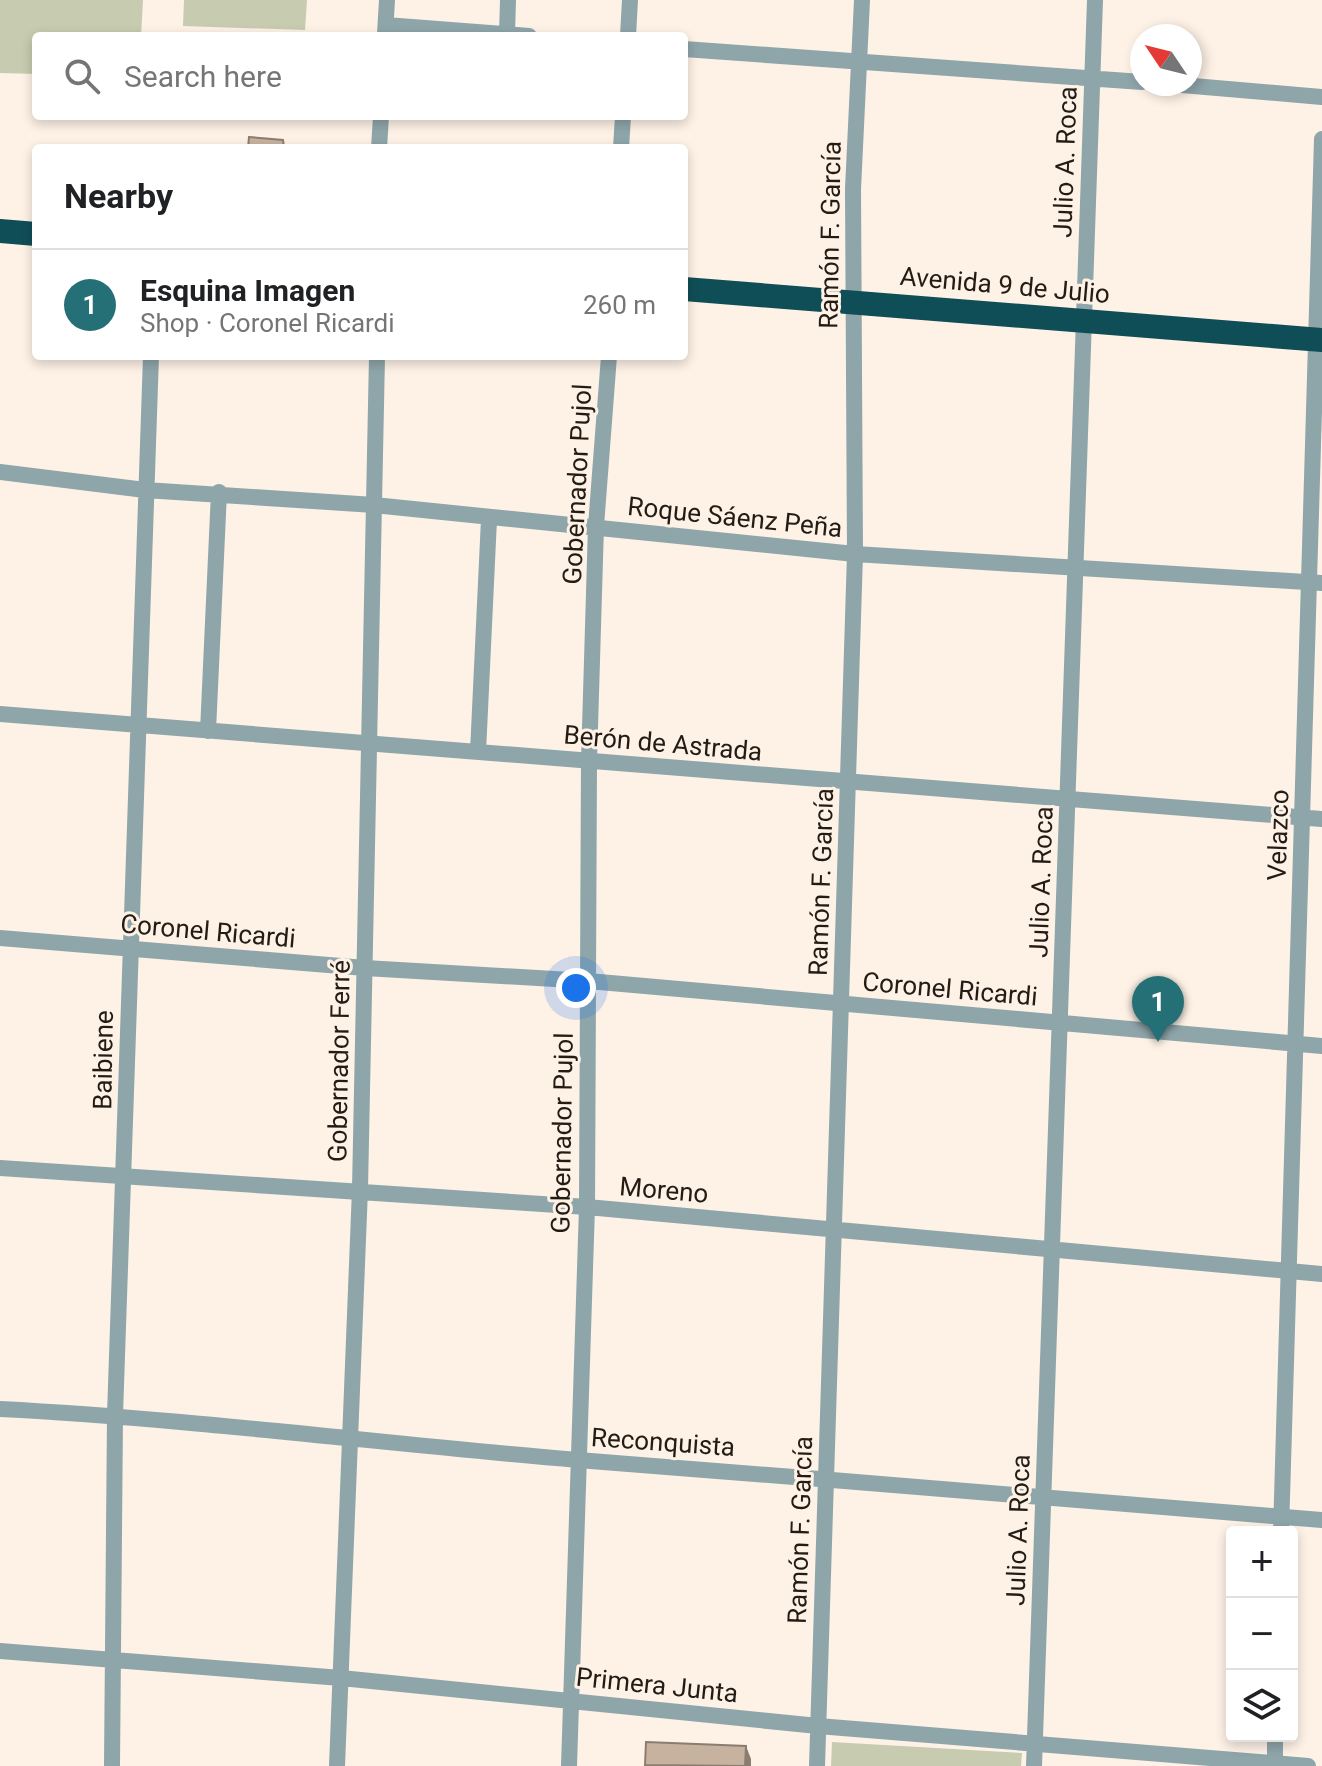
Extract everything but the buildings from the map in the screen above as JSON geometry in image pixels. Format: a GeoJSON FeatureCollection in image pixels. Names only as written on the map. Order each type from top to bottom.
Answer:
{"type":"FeatureCollection","features":[{"type":"Feature","properties":{"kind":"highway"},"geometry":{"type":"LineString","coordinates":[[0,231],[32,234]]}},
{"type":"Feature","properties":{"kind":"highway","name":"Avenida 9 de Julio"},"geometry":{"type":"LineString","coordinates":[[688,289],[1320,340]]}},
{"type":"Feature","properties":{"kind":"street"},"geometry":{"type":"LineString","coordinates":[[387,0],[386,31],[426,32]]}},
{"type":"Feature","properties":{"kind":"street"},"geometry":{"type":"LineString","coordinates":[[507,32],[508,0]]}},
{"type":"Feature","properties":{"kind":"street"},"geometry":{"type":"LineString","coordinates":[[628,32],[630,0]]}},
{"type":"Feature","properties":{"kind":"street","name":"Ramón F. García"},"geometry":{"type":"LineString","coordinates":[[817,1766],[855,554],[852,301],[862,0]]}},
{"type":"Feature","properties":{"kind":"street","name":"Julio A. Roca"},"geometry":{"type":"LineString","coordinates":[[1034,1766],[1095,0]]}},
{"type":"Feature","properties":{"kind":"street"},"geometry":{"type":"LineString","coordinates":[[688,49],[1130,81]]}},
{"type":"Feature","properties":{"kind":"street"},"geometry":{"type":"LineString","coordinates":[[1202,87],[1322,97]]}},
{"type":"Feature","properties":{"kind":"street"},"geometry":{"type":"LineString","coordinates":[[379,144],[381,120]]}},
{"type":"Feature","properties":{"kind":"street"},"geometry":{"type":"LineString","coordinates":[[621,144],[623,120]]}},
{"type":"Feature","properties":{"kind":"street","name":"Velazco"},"geometry":{"type":"LineString","coordinates":[[1281,1524],[1302,818],[1315,582],[1322,139]]}},
{"type":"Feature","properties":{"kind":"street","name":"Baibiene"},"geometry":{"type":"LineString","coordinates":[[112,1766],[115,1415],[151,360]]}},
{"type":"Feature","properties":{"kind":"street","name":"Gobernador Ferré"},"geometry":{"type":"LineString","coordinates":[[337,1766],[360,1189],[377,360]]}},
{"type":"Feature","properties":{"kind":"street","name":"Gobernador Pujol"},"geometry":{"type":"LineString","coordinates":[[569,1766],[587,1207],[589,761],[596,526],[609,360]]}},
{"type":"Feature","properties":{"kind":"street","name":"Roque Sáenz Peña"},"geometry":{"type":"LineString","coordinates":[[0,472],[145,490],[219,492],[374,505],[855,554],[1315,582]]}},
{"type":"Feature","properties":{"kind":"street"},"geometry":{"type":"LineString","coordinates":[[208,731],[219,492]]}},
{"type":"Feature","properties":{"kind":"street"},"geometry":{"type":"LineString","coordinates":[[478,752],[489,519]]}},
{"type":"Feature","properties":{"kind":"street","name":"Berón de Astrada"},"geometry":{"type":"LineString","coordinates":[[0,714],[1322,819]]}},
{"type":"Feature","properties":{"kind":"street","name":"Coronel Ricardi"},"geometry":{"type":"LineString","coordinates":[[0,938],[365,968],[588,981],[1322,1046]]}},
{"type":"Feature","properties":{"kind":"street","name":"Moreno"},"geometry":{"type":"LineString","coordinates":[[0,1168],[360,1189],[587,1207],[1322,1274]]}},
{"type":"Feature","properties":{"kind":"street","name":"Reconquista"},"geometry":{"type":"LineString","coordinates":[[0,1409],[115,1415],[577,1460],[826,1477],[1043,1497],[1281,1524],[1322,1520]]}},
{"type":"Feature","properties":{"kind":"street","name":"Primera Junta"},"geometry":{"type":"LineString","coordinates":[[0,1651],[572,1699],[818,1726],[1308,1766]]}},
{"type":"Feature","properties":{"kind":"street"},"geometry":{"type":"LineString","coordinates":[[1275,1742],[1275,1765]]}},
{"type":"Feature","properties":{"kind":"green space"},"geometry":{"type":"Polygon","coordinates":[[[0,0],[143,0],[141,32],[32,32],[32,74],[0,73],[0,0]]]}},
{"type":"Feature","properties":{"kind":"green space"},"geometry":{"type":"Polygon","coordinates":[[[184,0],[307,0],[305,30],[183,26],[184,0]]]}},
{"type":"Feature","properties":{"kind":"green space"},"geometry":{"type":"Polygon","coordinates":[[[832,1742],[1022,1753],[1021,1766],[831,1766],[832,1742]]]}},
{"type":"Feature","properties":{"kind":"place","name":"Esquina Imagen"},"geometry":{"type":"Point","coordinates":[1158,1042]}}]}
